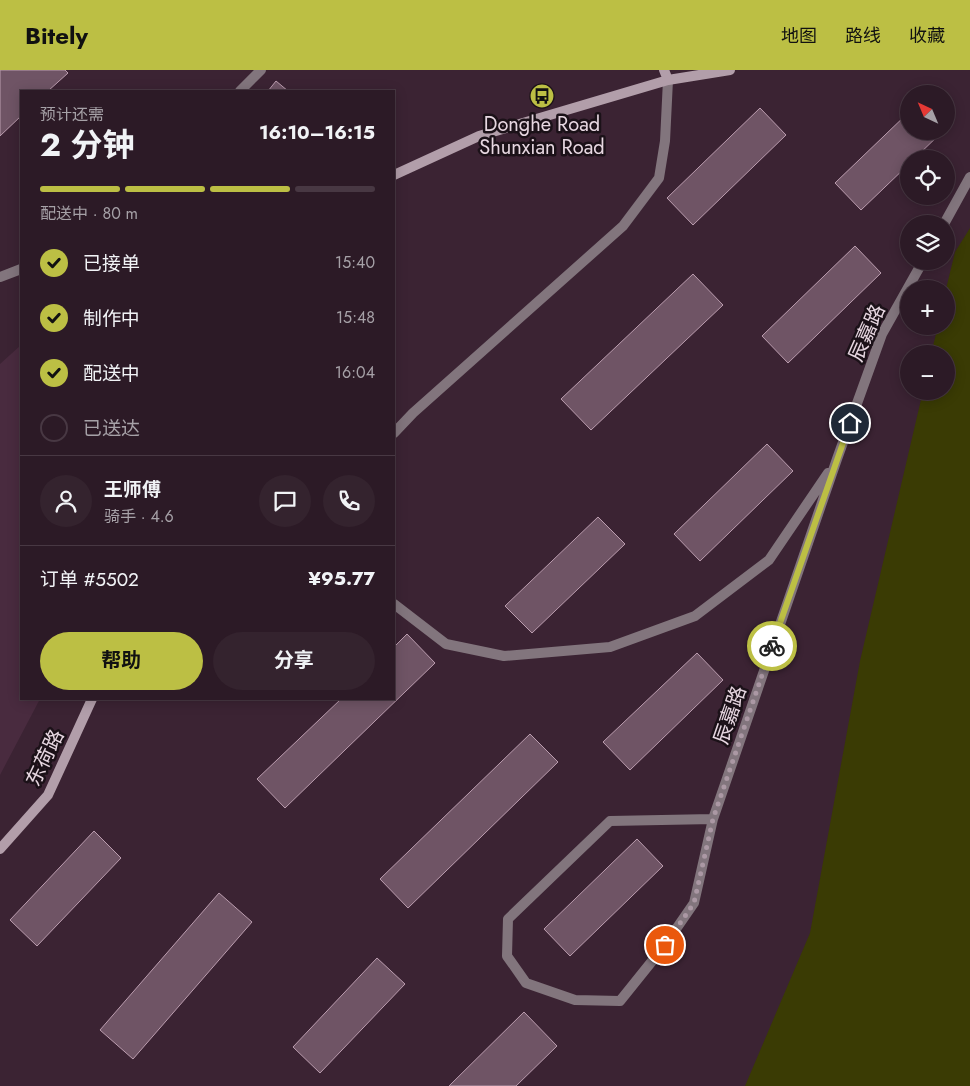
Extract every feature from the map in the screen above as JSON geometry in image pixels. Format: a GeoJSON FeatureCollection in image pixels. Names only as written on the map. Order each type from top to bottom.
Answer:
{"type":"FeatureCollection","features":[{"type":"Feature","properties":{"kind":"street"},"geometry":{"type":"LineString","coordinates":[[241,90],[261,70]]}},
{"type":"Feature","properties":{"kind":"street"},"geometry":{"type":"LineString","coordinates":[[395,432],[413,413],[623,226],[659,178],[665,141],[668,80],[664,70]]}},
{"type":"Feature","properties":{"kind":"street"},"geometry":{"type":"LineString","coordinates":[[395,175],[479,136],[668,80],[730,70]]}},
{"type":"Feature","properties":{"kind":"street"},"geometry":{"type":"LineString","coordinates":[[949,215],[970,177]]}},
{"type":"Feature","properties":{"kind":"street"},"geometry":{"type":"LineString","coordinates":[[0,276],[20,269]]}},
{"type":"Feature","properties":{"kind":"street","name":"辰嘉路"},"geometry":{"type":"LineString","coordinates":[[713,819],[610,821],[508,919],[507,956],[526,983],[576,1000],[620,1001],[665,945],[694,903],[713,819],[837,459],[882,334],[918,270]]}},
{"type":"Feature","properties":{"kind":"street"},"geometry":{"type":"LineString","coordinates":[[395,605],[446,644],[504,656],[610,647],[695,616],[769,560],[837,459]]}},
{"type":"Feature","properties":{"kind":"street","name":"东荷路"},"geometry":{"type":"LineString","coordinates":[[0,850],[48,795],[92,700]]}},
{"type":"Feature","properties":{"kind":"shaded area"},"geometry":{"type":"Polygon","coordinates":[[[970,228],[970,1086],[745,1086],[810,933],[860,661],[921,400],[955,400],[955,345],[933,345],[936,335],[955,335],[955,280],[948,280],[951,270],[955,270],[955,252],[970,228]]]}},
{"type":"Feature","properties":{"kind":"shaded area"},"geometry":{"type":"Polygon","coordinates":[[[20,346],[20,700],[39,700],[0,775],[0,364],[20,346]]]}},
{"type":"Feature","properties":{"kind":"building"},"geometry":{"type":"Polygon","coordinates":[[[0,70],[65,70],[68,73],[49,90],[20,90],[20,117],[0,136],[0,70]]]}},
{"type":"Feature","properties":{"kind":"building"},"geometry":{"type":"Polygon","coordinates":[[[276,81],[287,90],[269,90],[276,81]]]}},
{"type":"Feature","properties":{"kind":"building"},"geometry":{"type":"Polygon","coordinates":[[[760,108],[786,135],[693,225],[667,198],[760,108]]]}},
{"type":"Feature","properties":{"kind":"building"},"geometry":{"type":"Polygon","coordinates":[[[900,121],[900,140],[934,140],[923,150],[900,150],[900,173],[861,210],[835,183],[900,121]]]}},
{"type":"Feature","properties":{"kind":"building"},"geometry":{"type":"Polygon","coordinates":[[[855,246],[881,273],[788,363],[762,336],[855,246]]]}},
{"type":"Feature","properties":{"kind":"building"},"geometry":{"type":"Polygon","coordinates":[[[693,274],[723,305],[591,430],[561,399],[693,274]]]}},
{"type":"Feature","properties":{"kind":"building"},"geometry":{"type":"Polygon","coordinates":[[[767,444],[793,471],[700,561],[674,534],[767,444]]]}},
{"type":"Feature","properties":{"kind":"building"},"geometry":{"type":"Polygon","coordinates":[[[598,517],[625,544],[532,633],[505,606],[598,517]]]}},
{"type":"Feature","properties":{"kind":"building"},"geometry":{"type":"Polygon","coordinates":[[[407,634],[435,663],[285,808],[257,779],[340,700],[395,700],[395,646],[407,634]]]}},
{"type":"Feature","properties":{"kind":"building"},"geometry":{"type":"Polygon","coordinates":[[[697,653],[723,680],[630,770],[603,742],[697,653]]]}},
{"type":"Feature","properties":{"kind":"building"},"geometry":{"type":"Polygon","coordinates":[[[530,734],[558,762],[408,908],[380,879],[530,734]]]}},
{"type":"Feature","properties":{"kind":"building"},"geometry":{"type":"Polygon","coordinates":[[[94,831],[121,858],[37,946],[10,920],[94,831]]]}},
{"type":"Feature","properties":{"kind":"building"},"geometry":{"type":"Polygon","coordinates":[[[637,839],[663,866],[570,956],[544,929],[637,839]]]}},
{"type":"Feature","properties":{"kind":"building"},"geometry":{"type":"Polygon","coordinates":[[[219,893],[252,922],[133,1059],[100,1030],[219,893]]]}},
{"type":"Feature","properties":{"kind":"building"},"geometry":{"type":"Polygon","coordinates":[[[377,958],[405,984],[320,1073],[293,1047],[377,958]]]}},
{"type":"Feature","properties":{"kind":"building"},"geometry":{"type":"Polygon","coordinates":[[[524,1012],[557,1046],[516,1086],[449,1086],[524,1012]]]}},
{"type":"Feature","properties":{"kind":"way so far"},"geometry":{"type":"LineString","coordinates":[[665,945],[694,903],[713,819],[772,646]]}},
{"type":"Feature","properties":{"kind":"place","name":"Donghe Road Shunxian Road"},"geometry":{"type":"Point","coordinates":[542,96]}},
{"type":"Feature","properties":{"kind":"route"},"geometry":{"type":"LineString","coordinates":[[772,646],[850,423]]}}]}
